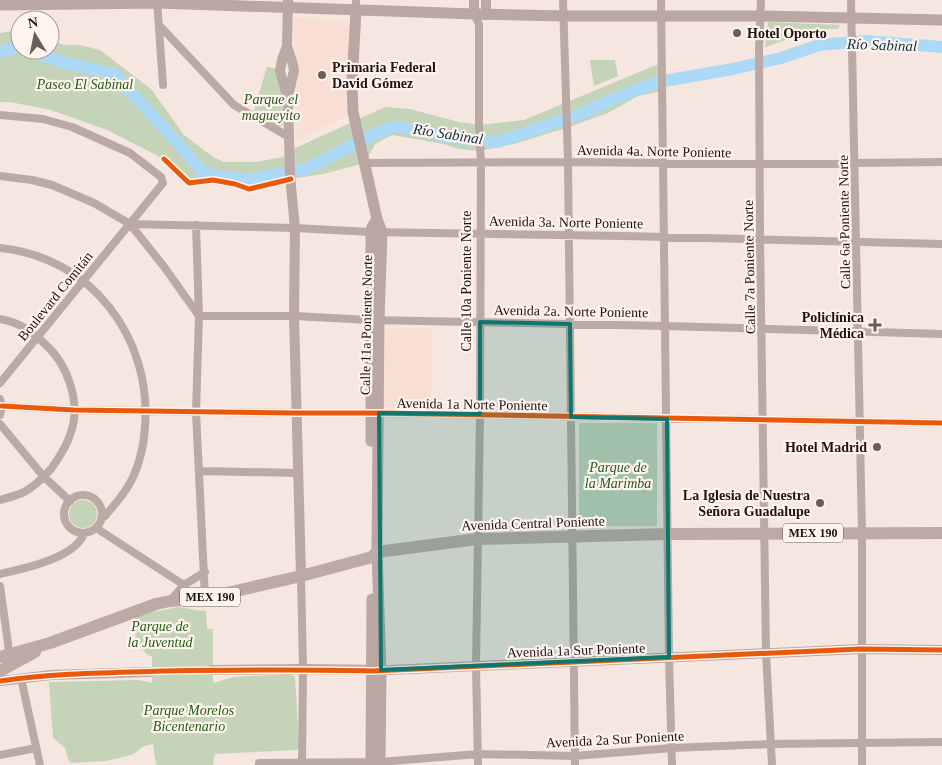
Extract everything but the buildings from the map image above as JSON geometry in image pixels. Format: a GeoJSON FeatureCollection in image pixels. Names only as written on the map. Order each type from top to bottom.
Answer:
{"type":"FeatureCollection","features":[{"type":"Feature","properties":{"kind":"main road"},"geometry":{"type":"LineString","coordinates":[[0,5],[158,1],[356,5],[480,18],[761,16],[942,20]]}},
{"type":"Feature","properties":{"kind":"main road"},"geometry":{"type":"LineString","coordinates":[[356,5],[352,84],[353,112],[377,220],[372,228],[377,232]]}},
{"type":"Feature","properties":{"kind":"main road","name":"Calle 11a Poniente Norte"},"geometry":{"type":"LineString","coordinates":[[376,763],[374,514],[377,232]]}},
{"type":"Feature","properties":{"kind":"main road","name":"Avenida Central Poniente"},"geometry":{"type":"LineString","coordinates":[[7,659],[142,608],[170,601],[205,598],[301,576],[375,555],[477,538],[668,534],[942,533]]}},
{"type":"Feature","properties":{"kind":"main road","name":"MEX 190"},"geometry":{"type":"LineString","coordinates":[[0,671],[7,659]]}},
{"type":"Feature","properties":{"kind":"street","name":"Calle 10a Poniente Norte"},"geometry":{"type":"LineString","coordinates":[[474,0],[480,18]]}},
{"type":"Feature","properties":{"kind":"street","name":"Calle 10a Poniente Norte"},"geometry":{"type":"LineString","coordinates":[[478,765],[476,665],[480,414],[480,18],[486,0]]}},
{"type":"Feature","properties":{"kind":"street"},"geometry":{"type":"LineString","coordinates":[[563,0],[568,162],[575,761]]}},
{"type":"Feature","properties":{"kind":"street"},"geometry":{"type":"LineString","coordinates":[[661,0],[672,765]]}},
{"type":"Feature","properties":{"kind":"street","name":"Calle 7a Poniente Norte"},"geometry":{"type":"LineString","coordinates":[[761,0],[759,68],[764,534],[766,653],[772,765]]}},
{"type":"Feature","properties":{"kind":"street","name":"Calle 6a Poniente Norte"},"geometry":{"type":"LineString","coordinates":[[851,0],[862,533],[862,765]]}},
{"type":"Feature","properties":{"kind":"street"},"geometry":{"type":"LineString","coordinates":[[158,1],[163,85]]}},
{"type":"Feature","properties":{"kind":"street"},"geometry":{"type":"LineString","coordinates":[[288,4],[287,46],[280,71],[288,99],[290,176],[295,228],[294,316],[303,669],[302,763]]}},
{"type":"Feature","properties":{"kind":"street"},"geometry":{"type":"LineString","coordinates":[[159,25],[234,105],[289,137]]}},
{"type":"Feature","properties":{"kind":"street","name":"Boulevard Comitán"},"geometry":{"type":"LineString","coordinates":[[0,115],[43,119],[72,127],[130,154],[162,180],[163,183],[0,383]]}},
{"type":"Feature","properties":{"kind":"street","name":"Avenida 4a. Norte Poniente"},"geometry":{"type":"LineString","coordinates":[[365,163],[568,162],[760,164],[942,162]]}},
{"type":"Feature","properties":{"kind":"street"},"geometry":{"type":"LineString","coordinates":[[0,176],[32,180],[52,185],[94,203],[130,224],[166,268],[199,316]]}},
{"type":"Feature","properties":{"kind":"street","name":"Avenida 3a. Norte Poniente"},"geometry":{"type":"LineString","coordinates":[[130,224],[377,232],[942,244]]}},
{"type":"Feature","properties":{"kind":"street"},"geometry":{"type":"LineString","coordinates":[[196,225],[199,316],[196,412],[205,598]]}},
{"type":"Feature","properties":{"kind":"street"},"geometry":{"type":"LineString","coordinates":[[0,248],[46,259],[84,280],[116,316],[138,357],[147,411],[142,448],[136,470],[127,488],[96,528],[84,533],[72,529],[65,518],[64,512],[70,501],[82,496],[94,499],[101,509],[102,518]]}},
{"type":"Feature","properties":{"kind":"street","name":"Avenida 2a. Norte Poniente"},"geometry":{"type":"LineString","coordinates":[[199,316],[294,316],[375,320],[942,334]]}},
{"type":"Feature","properties":{"kind":"street"},"geometry":{"type":"LineString","coordinates":[[0,320],[23,326],[38,337],[59,359],[70,383],[74,410],[72,431],[61,455],[44,477],[23,493],[0,500]]}},
{"type":"Feature","properties":{"kind":"street"},"geometry":{"type":"LineString","coordinates":[[0,415],[1,402]]}},
{"type":"Feature","properties":{"kind":"street","name":"Avenida 1a Norte Poniente"},"geometry":{"type":"LineString","coordinates":[[1,402],[74,410],[297,414],[480,414],[942,423]]}},
{"type":"Feature","properties":{"kind":"street"},"geometry":{"type":"LineString","coordinates":[[0,424],[44,477],[70,501]]}},
{"type":"Feature","properties":{"kind":"street"},"geometry":{"type":"LineString","coordinates":[[199,471],[298,473]]}},
{"type":"Feature","properties":{"kind":"street"},"geometry":{"type":"LineString","coordinates":[[96,528],[184,585]]}},
{"type":"Feature","properties":{"kind":"street"},"geometry":{"type":"LineString","coordinates":[[0,574],[37,566],[73,548],[81,540],[84,533]]}},
{"type":"Feature","properties":{"kind":"street"},"geometry":{"type":"LineString","coordinates":[[170,601],[184,585],[204,572]]}},
{"type":"Feature","properties":{"kind":"street"},"geometry":{"type":"LineString","coordinates":[[0,586],[7,659]]}},
{"type":"Feature","properties":{"kind":"street","name":"Avenida 1a Sur Poniente"},"geometry":{"type":"LineString","coordinates":[[211,670],[376,670],[574,663],[861,649],[942,650]]}},
{"type":"Feature","properties":{"kind":"street"},"geometry":{"type":"LineString","coordinates":[[0,681],[50,675],[149,672]]}},
{"type":"Feature","properties":{"kind":"street"},"geometry":{"type":"LineString","coordinates":[[21,678],[40,765]]}},
{"type":"Feature","properties":{"kind":"street","name":"Avenida 2a Sur Poniente"},"geometry":{"type":"LineString","coordinates":[[259,764],[376,763],[478,754],[575,761],[672,748],[772,744],[942,742]]}},
{"type":"Feature","properties":{"kind":"street"},"geometry":{"type":"LineString","coordinates":[[0,755],[36,748]]}},
{"type":"Feature","properties":{"kind":"highlighted area"},"geometry":{"type":"Polygon","coordinates":[[[480,322],[570,324],[571,417],[667,419],[669,657],[381,670],[379,413],[480,414],[480,322]]]}},
{"type":"Feature","properties":{"kind":"shaded area","name":"Primaria Federal David Gómez"},"geometry":{"type":"Polygon","coordinates":[[[294,18],[349,21],[346,116],[297,140],[295,84],[299,66],[294,46],[294,18]]]}},
{"type":"Feature","properties":{"kind":"shaded area"},"geometry":{"type":"Polygon","coordinates":[[[386,328],[432,329],[431,409],[384,408],[386,328]]]}},
{"type":"Feature","properties":{"kind":"green space"},"geometry":{"type":"Polygon","coordinates":[[[768,22],[840,25],[838,29],[809,32],[765,47],[768,22]]]}},
{"type":"Feature","properties":{"kind":"green space","name":"Paseo El Sabinal"},"geometry":{"type":"Polygon","coordinates":[[[10,32],[10,60],[60,60],[60,43],[80,45],[100,50],[151,89],[184,135],[213,157],[224,162],[256,162],[283,157],[289,151],[385,107],[410,109],[459,122],[479,125],[524,120],[661,63],[662,91],[638,96],[608,113],[569,127],[514,144],[480,151],[458,149],[444,144],[392,135],[375,144],[365,163],[323,174],[249,189],[213,180],[189,183],[164,159],[107,130],[51,110],[10,102],[0,102],[0,33],[10,32]]]}},
{"type":"Feature","properties":{"kind":"green space"},"geometry":{"type":"Polygon","coordinates":[[[590,60],[615,60],[618,76],[594,86],[590,60]]]}},
{"type":"Feature","properties":{"kind":"green space","name":"Parque el magueyito"},"geometry":{"type":"Polygon","coordinates":[[[267,67],[278,69],[285,98],[285,123],[278,128],[253,114],[267,67]]]}},
{"type":"Feature","properties":{"kind":"green space","name":"Parque de la Marimba"},"geometry":{"type":"Polygon","coordinates":[[[579,423],[657,423],[657,526],[579,526],[579,423]]]}},
{"type":"Feature","properties":{"kind":"green space"},"geometry":{"type":"Polygon","coordinates":[[[83,500],[93,504],[97,514],[93,524],[83,528],[73,524],[69,514],[73,504],[83,500]]]}},
{"type":"Feature","properties":{"kind":"green space","name":"Parque Morelos Bicentenario"},"geometry":{"type":"Polygon","coordinates":[[[178,607],[206,611],[207,629],[213,629],[213,683],[233,677],[291,674],[295,677],[299,746],[297,750],[215,754],[213,765],[157,765],[153,744],[142,747],[134,754],[106,761],[72,763],[69,761],[65,748],[53,738],[49,682],[139,680],[152,683],[152,657],[140,646],[130,619],[178,607]]]}},
{"type":"Feature","properties":{"kind":"waterway","name":"Río Sabinal"},"geometry":{"type":"LineString","coordinates":[[56,60],[114,74],[203,173],[245,180],[306,169],[372,135],[391,128],[401,127],[452,138],[498,142],[578,115],[620,96],[658,82],[733,69],[781,58],[819,45],[866,41],[942,47]]}},
{"type":"Feature","properties":{"kind":"waterway","name":"Río Sabinal"},"geometry":{"type":"LineString","coordinates":[[0,52],[10,50]]}},
{"type":"Feature","properties":{"kind":"tunnel"},"geometry":{"type":"LineString","coordinates":[[149,672],[211,670]]}},
{"type":"Feature","properties":{"kind":"cycle path"},"geometry":{"type":"LineString","coordinates":[[164,159],[189,183],[213,180],[249,189],[291,179]]}},
{"type":"Feature","properties":{"kind":"cycle path"},"geometry":{"type":"LineString","coordinates":[[2,406],[74,410],[379,413],[942,423]]}},
{"type":"Feature","properties":{"kind":"cycle path"},"geometry":{"type":"LineString","coordinates":[[0,681],[41,676],[101,673],[241,670],[372,671],[861,649],[942,650]]}},
{"type":"Feature","properties":{"kind":"place","name":"Hotel Oporto"},"geometry":{"type":"Point","coordinates":[737,33]}},
{"type":"Feature","properties":{"kind":"place","name":"Primaria Federal David Gómez"},"geometry":{"type":"Point","coordinates":[322,75]}},
{"type":"Feature","properties":{"kind":"place","name":"Policlínica Médica"},"geometry":{"type":"Point","coordinates":[875,325]}},
{"type":"Feature","properties":{"kind":"place","name":"Hotel Madrid"},"geometry":{"type":"Point","coordinates":[877,447]}},
{"type":"Feature","properties":{"kind":"place","name":"La Iglesia de Nuestra Señora Guadalupe"},"geometry":{"type":"Point","coordinates":[820,503]}},
{"type":"Feature","properties":{"kind":"park label","name":"Parque de la Juventud"},"geometry":{"type":"Point","coordinates":[160,634]}}]}
